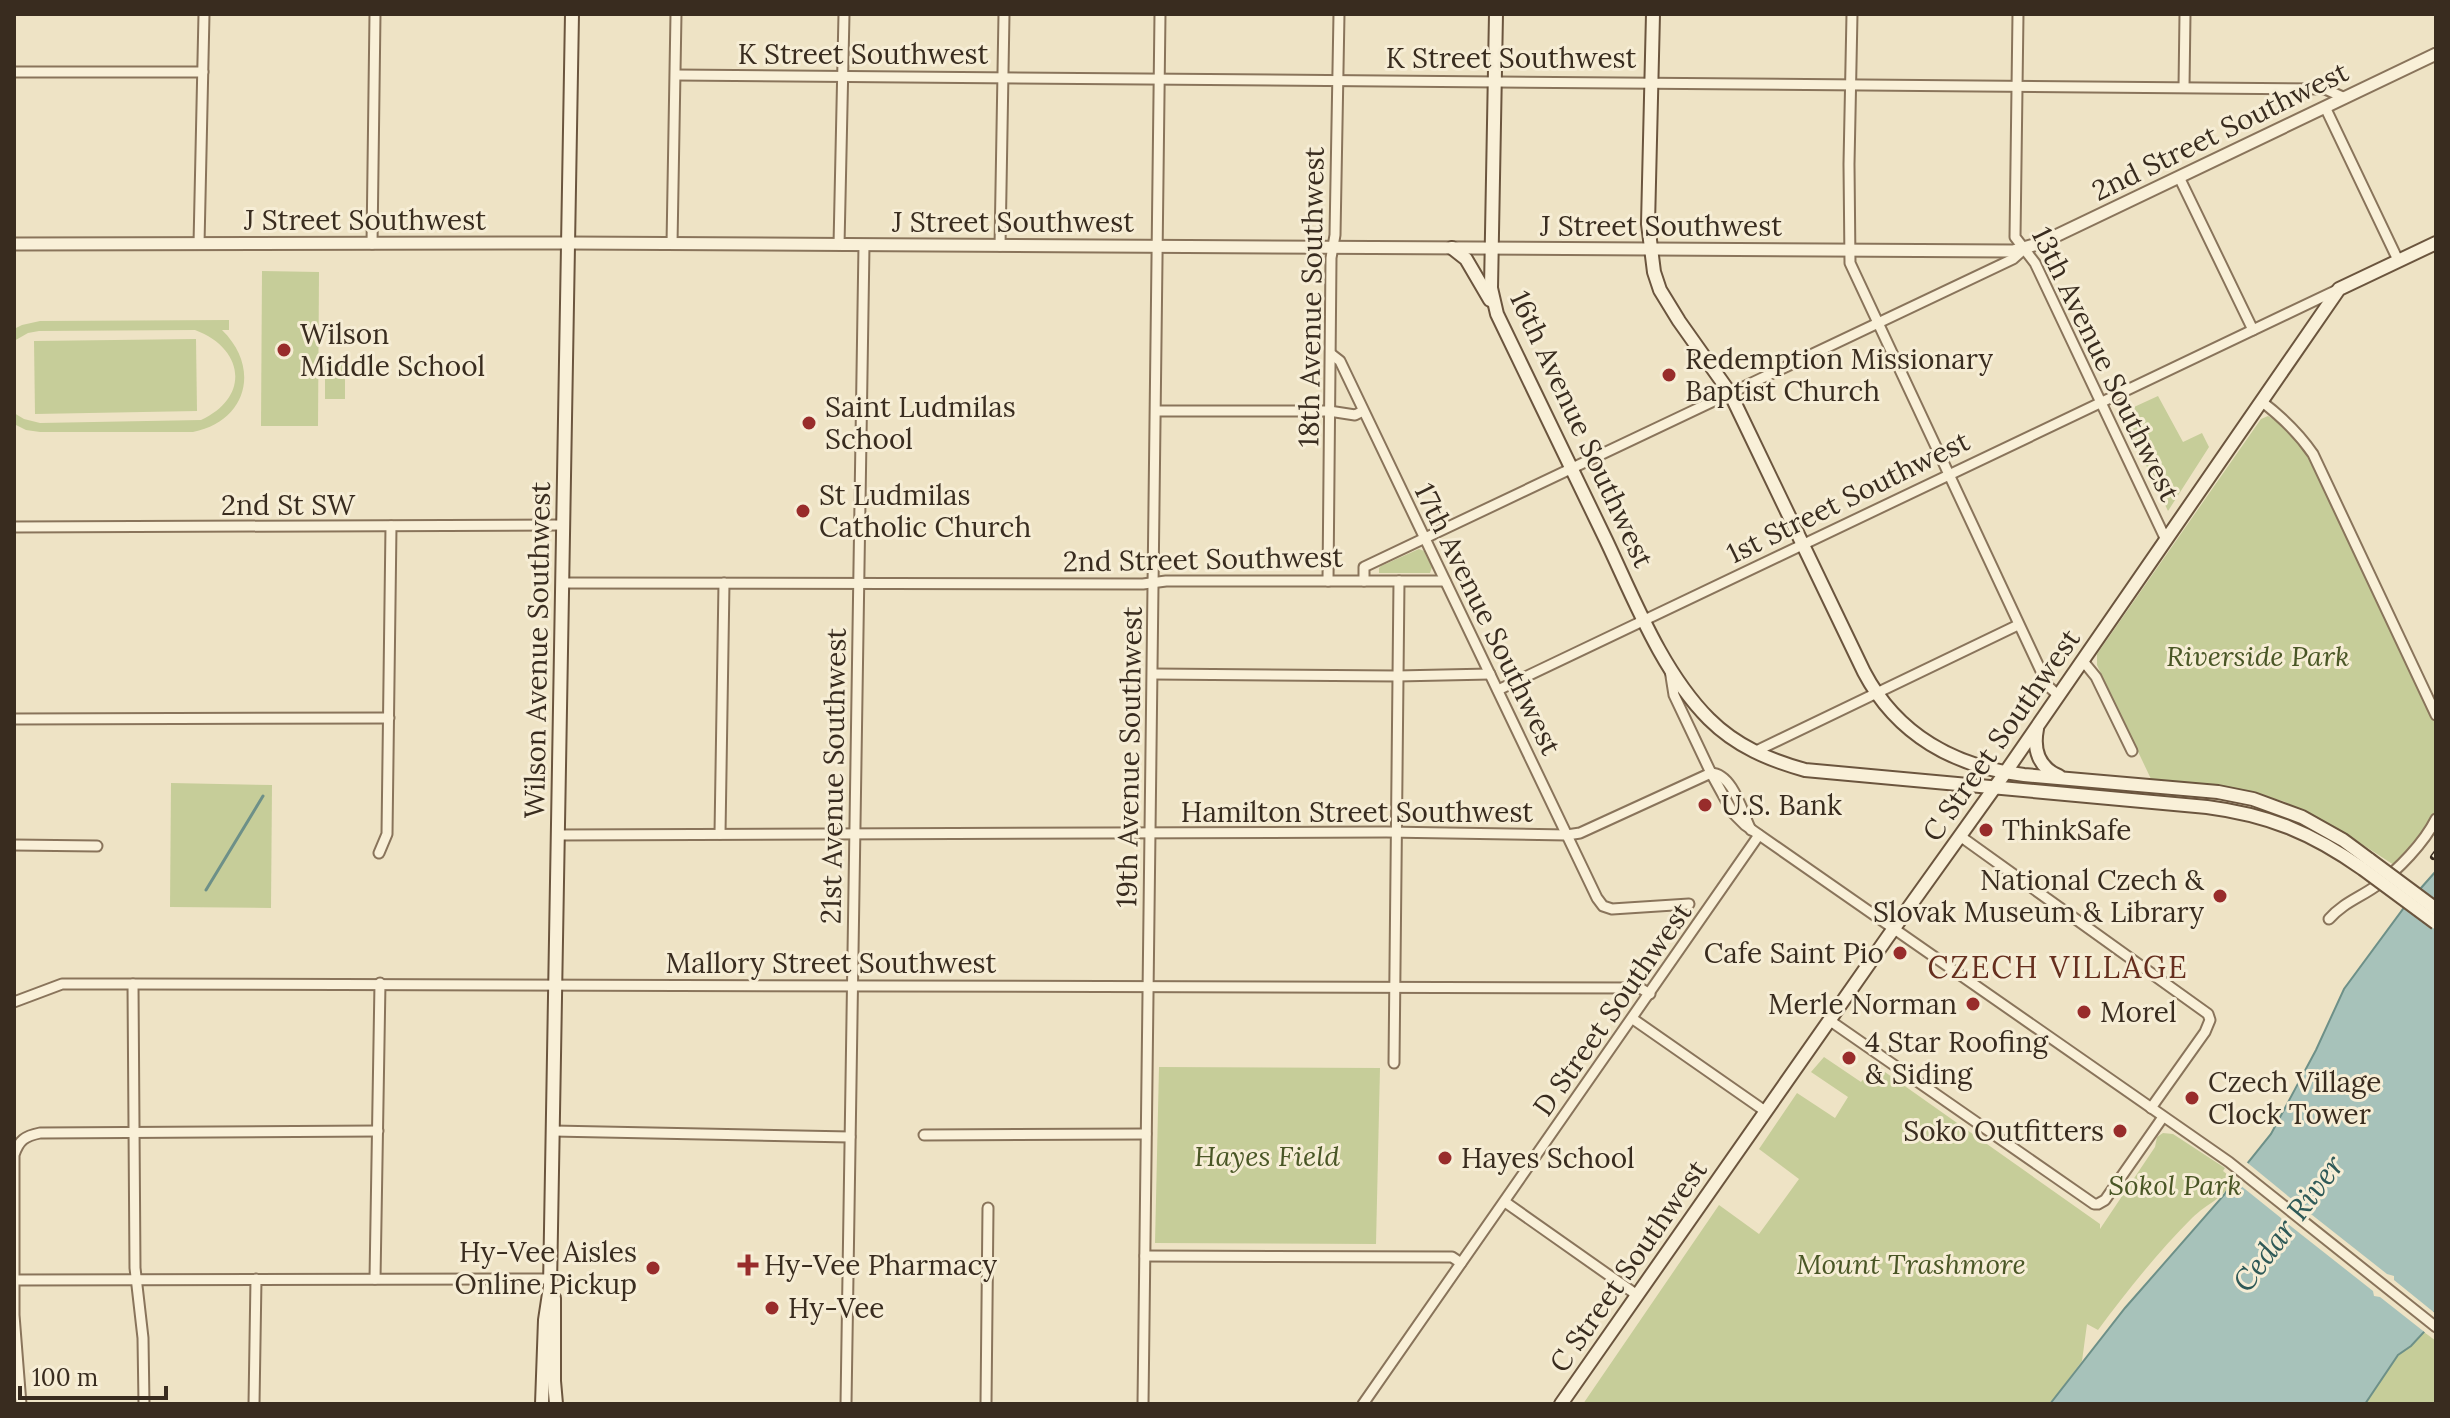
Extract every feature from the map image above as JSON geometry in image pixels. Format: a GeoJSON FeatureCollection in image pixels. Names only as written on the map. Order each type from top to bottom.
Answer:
{"type":"FeatureCollection","features":[{"type":"Feature","properties":{"kind":"main road","name":"Wilson Avenue Southwest"},"geometry":{"type":"LineString","coordinates":[[542,1404],[546,1307],[550,1283],[572,14]]}},
{"type":"Feature","properties":{"kind":"main road","name":"16th Avenue Southwest"},"geometry":{"type":"LineString","coordinates":[[1496,14],[1491,288],[1497,314],[1644,621],[1690,699],[1708,718],[1754,752],[1785,765],[1823,773],[2247,813],[2283,824],[2367,865]]}},
{"type":"Feature","properties":{"kind":"main road"},"geometry":{"type":"LineString","coordinates":[[1653,14],[1648,224],[1650,249],[1660,290],[1730,393],[1876,694],[1907,729],[1934,748],[1964,762],[2005,773],[2218,792],[2288,810],[2316,824],[2436,923]]}},
{"type":"Feature","properties":{"kind":"main road","name":"1st Street Southwest"},"geometry":{"type":"LineString","coordinates":[[2339,289],[2436,243]]}},
{"type":"Feature","properties":{"kind":"main road"},"geometry":{"type":"LineString","coordinates":[[1452,248],[1470,265],[1497,314]]}},
{"type":"Feature","properties":{"kind":"main road","name":"C Street Southwest"},"geometry":{"type":"LineString","coordinates":[[1561,1404],[2059,696],[2339,289]]}},
{"type":"Feature","properties":{"kind":"main road"},"geometry":{"type":"LineString","coordinates":[[2038,726],[2036,749],[2041,764],[2052,774],[2068,779]]}},
{"type":"Feature","properties":{"kind":"main road"},"geometry":{"type":"LineString","coordinates":[[2367,865],[2436,909]]}},
{"type":"Feature","properties":{"kind":"main road","name":"Wilson Avenue Southwest"},"geometry":{"type":"LineString","coordinates":[[550,1283],[554,1300],[556,1404]]}},
{"type":"Feature","properties":{"kind":"street"},"geometry":{"type":"LineString","coordinates":[[199,244],[204,14]]}},
{"type":"Feature","properties":{"kind":"street"},"geometry":{"type":"LineString","coordinates":[[372,244],[375,14]]}},
{"type":"Feature","properties":{"kind":"street"},"geometry":{"type":"LineString","coordinates":[[672,244],[676,14]]}},
{"type":"Feature","properties":{"kind":"street"},"geometry":{"type":"LineString","coordinates":[[839,245],[844,14]]}},
{"type":"Feature","properties":{"kind":"street"},"geometry":{"type":"LineString","coordinates":[[1000,246],[1004,14]]}},
{"type":"Feature","properties":{"kind":"street","name":"19th Avenue Southwest"},"geometry":{"type":"LineString","coordinates":[[1143,1404],[1160,14]]}},
{"type":"Feature","properties":{"kind":"street","name":"18th Avenue Southwest"},"geometry":{"type":"LineString","coordinates":[[1328,581],[1339,14]]}},
{"type":"Feature","properties":{"kind":"street"},"geometry":{"type":"LineString","coordinates":[[1852,14],[1850,263],[2018,625],[2048,686],[2059,696]]}},
{"type":"Feature","properties":{"kind":"street","name":"13th Avenue Southwest"},"geometry":{"type":"LineString","coordinates":[[2018,14],[2015,237],[2018,250],[2035,263],[2166,540]]}},
{"type":"Feature","properties":{"kind":"street"},"geometry":{"type":"LineString","coordinates":[[2184,87],[2185,14]]}},
{"type":"Feature","properties":{"kind":"street","name":"2nd Street Southwest"},"geometry":{"type":"LineString","coordinates":[[1364,581],[1364,567],[2013,259],[2018,250],[2436,54]]}},
{"type":"Feature","properties":{"kind":"street"},"geometry":{"type":"LineString","coordinates":[[14,72],[203,72]]}},
{"type":"Feature","properties":{"kind":"street","name":"K Street Southwest"},"geometry":{"type":"LineString","coordinates":[[676,75],[2184,87],[2325,89],[2345,98]]}},
{"type":"Feature","properties":{"kind":"street"},"geometry":{"type":"LineString","coordinates":[[2325,107],[2398,260]]}},
{"type":"Feature","properties":{"kind":"street"},"geometry":{"type":"LineString","coordinates":[[2179,177],[2253,330]]}},
{"type":"Feature","properties":{"kind":"street","name":"J Street Southwest"},"geometry":{"type":"LineString","coordinates":[[14,244],[568,243],[2018,250]]}},
{"type":"Feature","properties":{"kind":"street","name":"21st Avenue Southwest"},"geometry":{"type":"LineString","coordinates":[[846,1404],[864,245]]}},
{"type":"Feature","properties":{"kind":"street","name":"1st Street Southwest"},"geometry":{"type":"LineString","coordinates":[[1498,690],[2339,289]]}},
{"type":"Feature","properties":{"kind":"street","name":"17th Avenue Southwest"},"geometry":{"type":"LineString","coordinates":[[1331,354],[1340,361],[1597,898],[1603,906],[1612,909],[1689,904]]}},
{"type":"Feature","properties":{"kind":"street"},"geometry":{"type":"LineString","coordinates":[[2261,401],[2286,420],[2313,454],[2436,715]]}},
{"type":"Feature","properties":{"kind":"street"},"geometry":{"type":"LineString","coordinates":[[1157,411],[1329,411],[1355,415],[1363,411]]}},
{"type":"Feature","properties":{"kind":"street","name":"2nd St SW"},"geometry":{"type":"LineString","coordinates":[[14,527],[563,525]]}},
{"type":"Feature","properties":{"kind":"street"},"geometry":{"type":"LineString","coordinates":[[379,853],[387,834],[391,526]]}},
{"type":"Feature","properties":{"kind":"street"},"geometry":{"type":"LineString","coordinates":[[1394,1063],[1399,581]]}},
{"type":"Feature","properties":{"kind":"street","name":"2nd Street Southwest"},"geometry":{"type":"LineString","coordinates":[[562,583],[1445,581]]}},
{"type":"Feature","properties":{"kind":"street"},"geometry":{"type":"LineString","coordinates":[[720,834],[724,583]]}},
{"type":"Feature","properties":{"kind":"street"},"geometry":{"type":"LineString","coordinates":[[1754,752],[2018,625]]}},
{"type":"Feature","properties":{"kind":"street"},"geometry":{"type":"LineString","coordinates":[[2083,661],[2096,677],[2132,751]]}},
{"type":"Feature","properties":{"kind":"street"},"geometry":{"type":"LineString","coordinates":[[1669,666],[1674,695],[1711,773],[1733,813],[1755,832],[2229,1162],[2436,1327]]}},
{"type":"Feature","properties":{"kind":"street"},"geometry":{"type":"LineString","coordinates":[[1153,674],[1490,674]]}},
{"type":"Feature","properties":{"kind":"street"},"geometry":{"type":"LineString","coordinates":[[14,719],[389,718]]}},
{"type":"Feature","properties":{"kind":"street","name":"Hamilton Street Southwest"},"geometry":{"type":"LineString","coordinates":[[558,835],[1396,832],[1567,835],[1580,833],[1711,773]]}},
{"type":"Feature","properties":{"kind":"street"},"geometry":{"type":"LineString","coordinates":[[2329,919],[2344,904],[2383,880],[2427,837],[2436,819]]}},
{"type":"Feature","properties":{"kind":"street","name":"D Street Southwest"},"geometry":{"type":"LineString","coordinates":[[1363,1404],[1633,1019],[1755,832]]}},
{"type":"Feature","properties":{"kind":"street"},"geometry":{"type":"LineString","coordinates":[[1960,836],[2208,1014],[2210,1020],[2205,1032],[2151,1108]]}},
{"type":"Feature","properties":{"kind":"street"},"geometry":{"type":"LineString","coordinates":[[14,845],[97,846]]}},
{"type":"Feature","properties":{"kind":"street"},"geometry":{"type":"LineString","coordinates":[[375,1279],[380,983]]}},
{"type":"Feature","properties":{"kind":"street","name":"Mallory Street Southwest"},"geometry":{"type":"LineString","coordinates":[[14,1002],[62,984],[1640,988],[1650,994]]}},
{"type":"Feature","properties":{"kind":"street"},"geometry":{"type":"LineString","coordinates":[[133,984],[135,1280],[143,1338],[144,1404]]}},
{"type":"Feature","properties":{"kind":"street"},"geometry":{"type":"LineString","coordinates":[[1633,1019],[1765,1111]]}},
{"type":"Feature","properties":{"kind":"street"},"geometry":{"type":"LineString","coordinates":[[1829,1020],[2092,1203],[2105,1200],[2163,1117]]}},
{"type":"Feature","properties":{"kind":"street"},"geometry":{"type":"LineString","coordinates":[[21,1404],[14,1315],[14,1155],[18,1143],[26,1135],[378,1131]]}},
{"type":"Feature","properties":{"kind":"street"},"geometry":{"type":"LineString","coordinates":[[553,1131],[850,1137]]}},
{"type":"Feature","properties":{"kind":"street"},"geometry":{"type":"LineString","coordinates":[[924,1135],[1146,1134]]}},
{"type":"Feature","properties":{"kind":"street"},"geometry":{"type":"LineString","coordinates":[[1505,1202],[1637,1295]]}},
{"type":"Feature","properties":{"kind":"street"},"geometry":{"type":"LineString","coordinates":[[986,1404],[988,1208]]}},
{"type":"Feature","properties":{"kind":"street"},"geometry":{"type":"LineString","coordinates":[[1145,1256],[1452,1257],[1461,1263]]}},
{"type":"Feature","properties":{"kind":"street"},"geometry":{"type":"LineString","coordinates":[[254,1404],[256,1279]]}},
{"type":"Feature","properties":{"kind":"street"},"geometry":{"type":"LineString","coordinates":[[14,1280],[375,1279],[550,1283]]}},
{"type":"Feature","properties":{"kind":"green space"},"geometry":{"type":"Polygon","coordinates":[[[262,271],[319,272],[318,426],[261,426],[262,271]]]}},
{"type":"Feature","properties":{"kind":"green space"},"geometry":{"type":"Polygon","coordinates":[[[229,320],[229,330],[222,330],[242,360],[242,391],[226,417],[211,426],[193,432],[40,432],[14,424],[14,413],[40,423],[201,420],[228,399],[234,386],[232,360],[224,348],[195,330],[39,331],[14,341],[14,329],[22,325],[40,321],[229,320]]]}},
{"type":"Feature","properties":{"kind":"green space"},"geometry":{"type":"Polygon","coordinates":[[[196,339],[197,411],[35,414],[34,341],[196,339]]]}},
{"type":"Feature","properties":{"kind":"green space"},"geometry":{"type":"Polygon","coordinates":[[[325,364],[345,364],[345,399],[325,399],[325,364]]]}},
{"type":"Feature","properties":{"kind":"green space"},"geometry":{"type":"Polygon","coordinates":[[[2158,396],[2183,442],[2202,433],[2209,447],[2168,511],[2121,413],[2158,396]]]}},
{"type":"Feature","properties":{"kind":"green space","name":"Riverside Park"},"geometry":{"type":"Polygon","coordinates":[[[2268,416],[2285,426],[2311,459],[2436,722],[2436,809],[2428,824],[2394,865],[2340,830],[2283,801],[2223,786],[2151,779],[2097,665],[2097,654],[2261,419],[2268,416]]]}},
{"type":"Feature","properties":{"kind":"green space"},"geometry":{"type":"Polygon","coordinates":[[[1419,549],[1424,551],[1432,567],[1430,573],[1379,573],[1381,566],[1419,549]]]}},
{"type":"Feature","properties":{"kind":"green space"},"geometry":{"type":"Polygon","coordinates":[[[171,783],[272,785],[271,908],[170,907],[171,783]]]}},
{"type":"Feature","properties":{"kind":"green space","name":"Mount Trashmore"},"geometry":{"type":"Polygon","coordinates":[[[1824,1057],[1861,1082],[1875,1065],[2100,1224],[2100,1229],[2155,1147],[2157,1137],[2163,1133],[2173,1134],[2225,1168],[2223,1171],[2234,1180],[2224,1193],[2192,1218],[2167,1244],[2098,1330],[2087,1324],[2082,1361],[2050,1404],[1583,1404],[1719,1205],[1759,1234],[1799,1179],[1759,1149],[1797,1093],[1835,1118],[1848,1097],[1811,1072],[1824,1057]]]}},
{"type":"Feature","properties":{"kind":"green space","name":"Hayes Field"},"geometry":{"type":"Polygon","coordinates":[[[1159,1067],[1380,1068],[1376,1244],[1155,1243],[1159,1067]]]}},
{"type":"Feature","properties":{"kind":"green space"},"geometry":{"type":"Polygon","coordinates":[[[2424,1332],[2436,1341],[2436,1404],[2365,1404],[2398,1354],[2424,1332]]]}},
{"type":"Feature","properties":{"kind":"water","name":"Cedar River"},"geometry":{"type":"Polygon","coordinates":[[[2436,871],[2436,1309],[2424,1332],[2398,1355],[2365,1404],[2050,1404],[2125,1308],[2224,1195],[2271,1134],[2316,1050],[2344,989],[2406,905],[2436,871]]]}},
{"type":"Feature","properties":{"kind":"pier"},"geometry":{"type":"Polygon","coordinates":[[[2244,1160],[2294,1201],[2299,1200],[2302,1207],[2387,1274],[2394,1276],[2394,1280],[2436,1314],[2427,1334],[2380,1297],[2374,1296],[2373,1291],[2288,1224],[2284,1225],[2281,1218],[2230,1177],[2244,1160]]]}},
{"type":"Feature","properties":{"kind":"waterway"},"geometry":{"type":"LineString","coordinates":[[206,890],[263,796]]}},
{"type":"Feature","properties":{"kind":"railway"},"geometry":{"type":"LineString","coordinates":[[2433,857],[2436,853]]}},
{"type":"Feature","properties":{"kind":"place","name":"Wilson Middle School"},"geometry":{"type":"Point","coordinates":[284,350]}},
{"type":"Feature","properties":{"kind":"place","name":"Redemption Missionary Baptist Church"},"geometry":{"type":"Point","coordinates":[1669,375]}},
{"type":"Feature","properties":{"kind":"place","name":"Saint Ludmilas School"},"geometry":{"type":"Point","coordinates":[809,423]}},
{"type":"Feature","properties":{"kind":"place","name":"St Ludmilas Catholic Church"},"geometry":{"type":"Point","coordinates":[803,511]}},
{"type":"Feature","properties":{"kind":"place","name":"U.S. Bank"},"geometry":{"type":"Point","coordinates":[1705,805]}},
{"type":"Feature","properties":{"kind":"place","name":"ThinkSafe"},"geometry":{"type":"Point","coordinates":[1986,830]}},
{"type":"Feature","properties":{"kind":"place","name":"National Czech & Slovak Museum & Library"},"geometry":{"type":"Point","coordinates":[2220,896]}},
{"type":"Feature","properties":{"kind":"place","name":"Cafe Saint Pio"},"geometry":{"type":"Point","coordinates":[1900,953]}},
{"type":"Feature","properties":{"kind":"place","name":"Merle Norman"},"geometry":{"type":"Point","coordinates":[1973,1004]}},
{"type":"Feature","properties":{"kind":"place","name":"Morel"},"geometry":{"type":"Point","coordinates":[2084,1012]}},
{"type":"Feature","properties":{"kind":"place","name":"4 Star Roofing & Siding"},"geometry":{"type":"Point","coordinates":[1849,1058]}},
{"type":"Feature","properties":{"kind":"place","name":"Czech Village Clock Tower"},"geometry":{"type":"Point","coordinates":[2192,1098]}},
{"type":"Feature","properties":{"kind":"place","name":"Soko Outfitters"},"geometry":{"type":"Point","coordinates":[2120,1131]}},
{"type":"Feature","properties":{"kind":"place","name":"Hayes School"},"geometry":{"type":"Point","coordinates":[1445,1158]}},
{"type":"Feature","properties":{"kind":"place","name":"Hy-Vee Pharmacy"},"geometry":{"type":"Point","coordinates":[748,1265]}},
{"type":"Feature","properties":{"kind":"place","name":"Hy-Vee Aisles Online Pickup"},"geometry":{"type":"Point","coordinates":[653,1268]}},
{"type":"Feature","properties":{"kind":"place","name":"Hy-Vee"},"geometry":{"type":"Point","coordinates":[772,1308]}},
{"type":"Feature","properties":{"kind":"district","name":"CZECH VILLAGE"},"geometry":{"type":"Point","coordinates":[2058,967]}},
{"type":"Feature","properties":{"kind":"park label","name":"Sokol Park"},"geometry":{"type":"Point","coordinates":[2175,1185]}}]}
